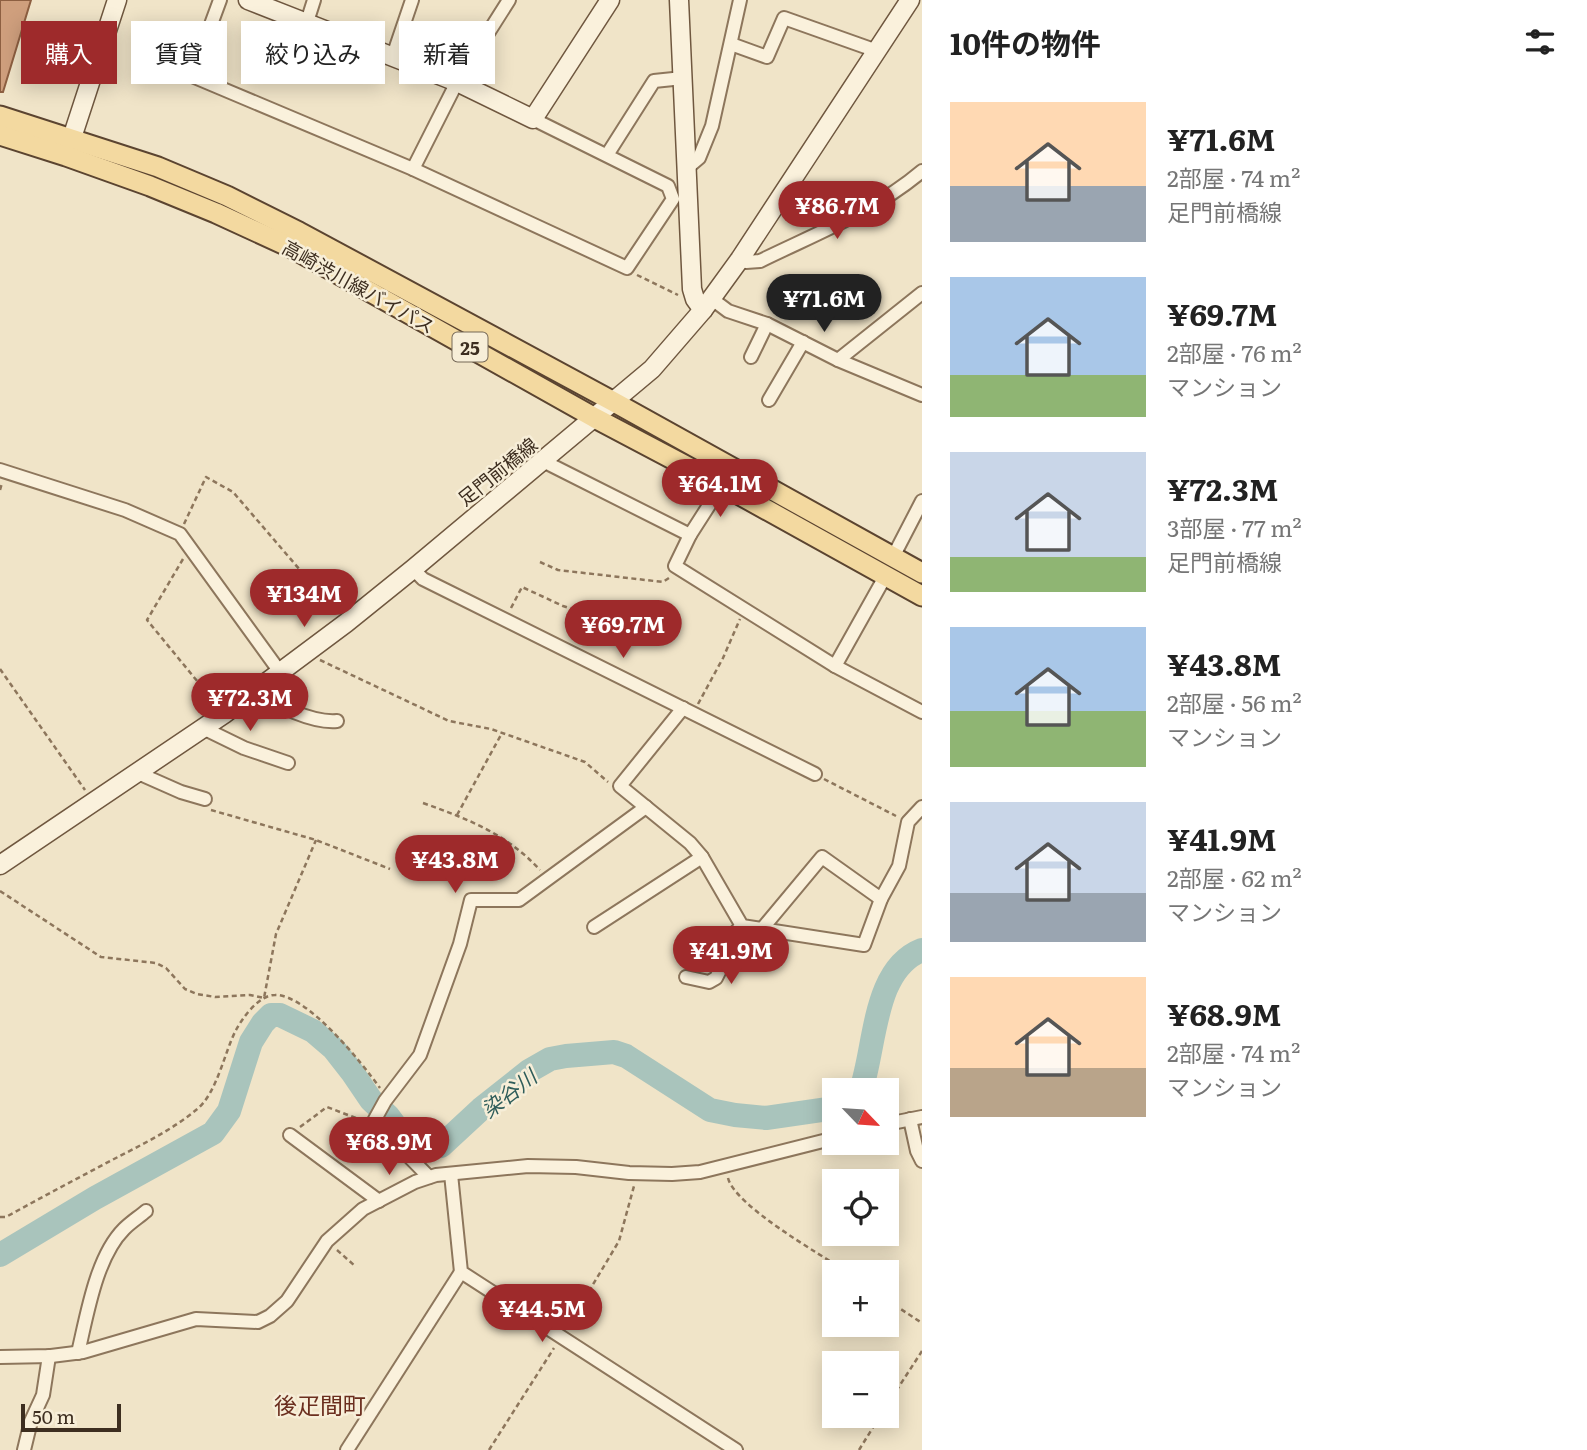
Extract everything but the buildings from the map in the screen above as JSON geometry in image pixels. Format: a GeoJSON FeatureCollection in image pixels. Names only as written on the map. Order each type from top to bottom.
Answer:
{"type":"FeatureCollection","features":[{"type":"Feature","properties":{"kind":"main road"},"geometry":{"type":"LineString","coordinates":[[69,147],[117,0]]}},
{"type":"Feature","properties":{"kind":"main road"},"geometry":{"type":"LineString","coordinates":[[248,0],[304,21]]}},
{"type":"Feature","properties":{"kind":"main road"},"geometry":{"type":"LineString","coordinates":[[461,84],[533,119],[610,0]]}},
{"type":"Feature","properties":{"kind":"main road"},"geometry":{"type":"LineString","coordinates":[[679,0],[692,289],[695,299],[708,304]]}},
{"type":"Feature","properties":{"kind":"main road","name":"足門前橋線"},"geometry":{"type":"LineString","coordinates":[[0,865],[224,714],[346,623],[652,369],[708,304],[740,259],[910,0]]}},
{"type":"Feature","properties":{"kind":"main road"},"geometry":{"type":"LineString","coordinates":[[385,53],[399,58]]}},
{"type":"Feature","properties":{"kind":"main road","name":"高崎渋川線バイパス"},"geometry":{"type":"LineString","coordinates":[[0,116],[292,248],[596,418],[722,485],[889,566],[922,573]]}},
{"type":"Feature","properties":{"kind":"main road","name":"高崎渋川線バイパス"},"geometry":{"type":"LineString","coordinates":[[0,135],[158,167],[228,196],[614,402],[889,566],[922,596]]}},
{"type":"Feature","properties":{"kind":"street"},"geometry":{"type":"LineString","coordinates":[[220,0],[192,76],[413,169],[627,268],[673,199],[668,186],[533,119]]}},
{"type":"Feature","properties":{"kind":"street"},"geometry":{"type":"LineString","coordinates":[[307,21],[314,0]]}},
{"type":"Feature","properties":{"kind":"street"},"geometry":{"type":"LineString","coordinates":[[393,56],[412,0]]}},
{"type":"Feature","properties":{"kind":"street"},"geometry":{"type":"LineString","coordinates":[[495,22],[509,0]]}},
{"type":"Feature","properties":{"kind":"street"},"geometry":{"type":"LineString","coordinates":[[686,169],[699,158],[712,126],[740,0]]}},
{"type":"Feature","properties":{"kind":"street"},"geometry":{"type":"LineString","coordinates":[[731,44],[767,57],[784,18],[877,51]]}},
{"type":"Feature","properties":{"kind":"street"},"geometry":{"type":"LineString","coordinates":[[607,155],[654,82],[682,78]]}},
{"type":"Feature","properties":{"kind":"street"},"geometry":{"type":"LineString","coordinates":[[413,169],[456,84]]}},
{"type":"Feature","properties":{"kind":"street"},"geometry":{"type":"LineString","coordinates":[[740,259],[746,262],[760,261],[864,209],[922,171]]}},
{"type":"Feature","properties":{"kind":"street"},"geometry":{"type":"LineString","coordinates":[[838,360],[922,293]]}},
{"type":"Feature","properties":{"kind":"street"},"geometry":{"type":"LineString","coordinates":[[708,304],[767,324],[838,360],[922,395]]}},
{"type":"Feature","properties":{"kind":"street"},"geometry":{"type":"LineString","coordinates":[[751,356],[767,324]]}},
{"type":"Feature","properties":{"kind":"street"},"geometry":{"type":"LineString","coordinates":[[769,400],[803,342]]}},
{"type":"Feature","properties":{"kind":"street"},"geometry":{"type":"LineString","coordinates":[[543,461],[690,535]]}},
{"type":"Feature","properties":{"kind":"street"},"geometry":{"type":"LineString","coordinates":[[0,470],[125,510],[180,534],[280,672]]}},
{"type":"Feature","properties":{"kind":"street"},"geometry":{"type":"LineString","coordinates":[[722,485],[690,535],[675,566],[835,666],[922,712]]}},
{"type":"Feature","properties":{"kind":"street"},"geometry":{"type":"LineString","coordinates":[[835,666],[922,501]]}},
{"type":"Feature","properties":{"kind":"street"},"geometry":{"type":"LineString","coordinates":[[414,569],[423,579],[815,774]]}},
{"type":"Feature","properties":{"kind":"street"},"geometry":{"type":"LineString","coordinates":[[257,689],[268,700],[325,722],[337,721]]}},
{"type":"Feature","properties":{"kind":"street"},"geometry":{"type":"LineString","coordinates":[[688,711],[620,786],[690,843],[702,857],[742,926]]}},
{"type":"Feature","properties":{"kind":"street"},"geometry":{"type":"LineString","coordinates":[[203,728],[243,748],[288,763]]}},
{"type":"Feature","properties":{"kind":"street"},"geometry":{"type":"LineString","coordinates":[[138,773],[208,804]]}},
{"type":"Feature","properties":{"kind":"street"},"geometry":{"type":"LineString","coordinates":[[429,1177],[374,1121],[385,1101],[421,1055],[460,944],[471,900],[519,900],[646,807]]}},
{"type":"Feature","properties":{"kind":"street"},"geometry":{"type":"LineString","coordinates":[[742,926],[864,945],[881,899],[899,866],[908,822],[922,807]]}},
{"type":"Feature","properties":{"kind":"street"},"geometry":{"type":"LineString","coordinates":[[594,927],[702,857]]}},
{"type":"Feature","properties":{"kind":"street"},"geometry":{"type":"LineString","coordinates":[[762,929],[822,857],[881,899]]}},
{"type":"Feature","properties":{"kind":"street"},"geometry":{"type":"LineString","coordinates":[[686,977],[709,982],[716,978],[728,939],[742,926]]}},
{"type":"Feature","properties":{"kind":"street"},"geometry":{"type":"LineString","coordinates":[[916,1118],[917,1151],[922,1161]]}},
{"type":"Feature","properties":{"kind":"street"},"geometry":{"type":"LineString","coordinates":[[290,1135],[379,1201]]}},
{"type":"Feature","properties":{"kind":"street"},"geometry":{"type":"LineString","coordinates":[[0,1357],[78,1353],[196,1318],[243,1322],[264,1319],[287,1301],[327,1241],[363,1209],[429,1177],[528,1166],[681,1174],[700,1172],[822,1141]]}},
{"type":"Feature","properties":{"kind":"street"},"geometry":{"type":"LineString","coordinates":[[347,1450],[461,1272],[450,1174]]}},
{"type":"Feature","properties":{"kind":"street"},"geometry":{"type":"LineString","coordinates":[[78,1353],[91,1297],[104,1263],[124,1229],[146,1211]]}},
{"type":"Feature","properties":{"kind":"street"},"geometry":{"type":"LineString","coordinates":[[461,1272],[736,1450]]}},
{"type":"Feature","properties":{"kind":"street"},"geometry":{"type":"LineString","coordinates":[[24,1450],[31,1421],[43,1395],[50,1356]]}},
{"type":"Feature","properties":{"kind":"path"},"geometry":{"type":"LineString","coordinates":[[627,268],[685,298]]}},
{"type":"Feature","properties":{"kind":"path"},"geometry":{"type":"LineString","coordinates":[[180,534],[206,478],[224,485],[233,492],[346,623]]}},
{"type":"Feature","properties":{"kind":"path"},"geometry":{"type":"LineString","coordinates":[[190,548],[147,620],[224,714]]}},
{"type":"Feature","properties":{"kind":"path"},"geometry":{"type":"LineString","coordinates":[[540,562],[558,570],[663,582],[669,579],[675,566]]}},
{"type":"Feature","properties":{"kind":"path"},"geometry":{"type":"LineString","coordinates":[[504,620],[522,587],[581,612],[631,613]]}},
{"type":"Feature","properties":{"kind":"path"},"geometry":{"type":"LineString","coordinates":[[688,711],[723,658],[744,609]]}},
{"type":"Feature","properties":{"kind":"path"},"geometry":{"type":"LineString","coordinates":[[303,653],[449,720],[502,733],[585,762],[614,787],[620,786]]}},
{"type":"Feature","properties":{"kind":"path"},"geometry":{"type":"LineString","coordinates":[[0,669],[94,803]]}},
{"type":"Feature","properties":{"kind":"path"},"geometry":{"type":"LineString","coordinates":[[457,815],[502,733]]}},
{"type":"Feature","properties":{"kind":"path"},"geometry":{"type":"LineString","coordinates":[[815,774],[908,822]]}},
{"type":"Feature","properties":{"kind":"path"},"geometry":{"type":"LineString","coordinates":[[423,803],[457,815],[508,841],[524,853],[547,879]]}},
{"type":"Feature","properties":{"kind":"path"},"geometry":{"type":"LineString","coordinates":[[208,804],[316,840],[390,869]]}},
{"type":"Feature","properties":{"kind":"path"},"geometry":{"type":"LineString","coordinates":[[264,998],[276,934],[316,840]]}},
{"type":"Feature","properties":{"kind":"path"},"geometry":{"type":"LineString","coordinates":[[0,891],[101,957],[156,963],[166,968],[185,989],[197,994],[215,997],[250,995],[264,998]]}},
{"type":"Feature","properties":{"kind":"path"},"geometry":{"type":"LineString","coordinates":[[0,1217],[5,1217],[136,1148],[198,1109],[207,1097],[236,1030],[248,1012],[264,998],[274,995],[289,998],[312,1011],[364,1066],[380,1087],[385,1101]]}},
{"type":"Feature","properties":{"kind":"path"},"geometry":{"type":"LineString","coordinates":[[290,1135],[327,1107],[348,1117],[374,1121]]}},
{"type":"Feature","properties":{"kind":"path"},"geometry":{"type":"LineString","coordinates":[[725,1166],[730,1185],[747,1205],[829,1260]]}},
{"type":"Feature","properties":{"kind":"path"},"geometry":{"type":"LineString","coordinates":[[489,1450],[562,1337],[619,1241],[637,1173]]}},
{"type":"Feature","properties":{"kind":"path"},"geometry":{"type":"LineString","coordinates":[[327,1241],[355,1266]]}},
{"type":"Feature","properties":{"kind":"path"},"geometry":{"type":"LineString","coordinates":[[899,1308],[922,1323]]}},
{"type":"Feature","properties":{"kind":"path"},"geometry":{"type":"LineString","coordinates":[[899,1386],[922,1351]]}},
{"type":"Feature","properties":{"kind":"path"},"geometry":{"type":"LineString","coordinates":[[859,1450],[873,1428]]}},
{"type":"Feature","properties":{"kind":"waterway","name":"染谷川"},"geometry":{"type":"LineString","coordinates":[[864,1078],[885,991],[906,960],[922,950]]}},
{"type":"Feature","properties":{"kind":"waterway","name":"染谷川"},"geometry":{"type":"LineString","coordinates":[[0,1255],[95,1198],[213,1133],[229,1111],[251,1042],[271,1015],[280,1015],[313,1031],[334,1049],[371,1100],[388,1116],[406,1140],[422,1148],[441,1146],[481,1109],[529,1071],[550,1059],[566,1056],[614,1052],[626,1056],[710,1110],[766,1118],[822,1110]]}},
{"type":"Feature","properties":{"kind":"district","name":"後疋間町"},"geometry":{"type":"Point","coordinates":[320,1404]}}]}
